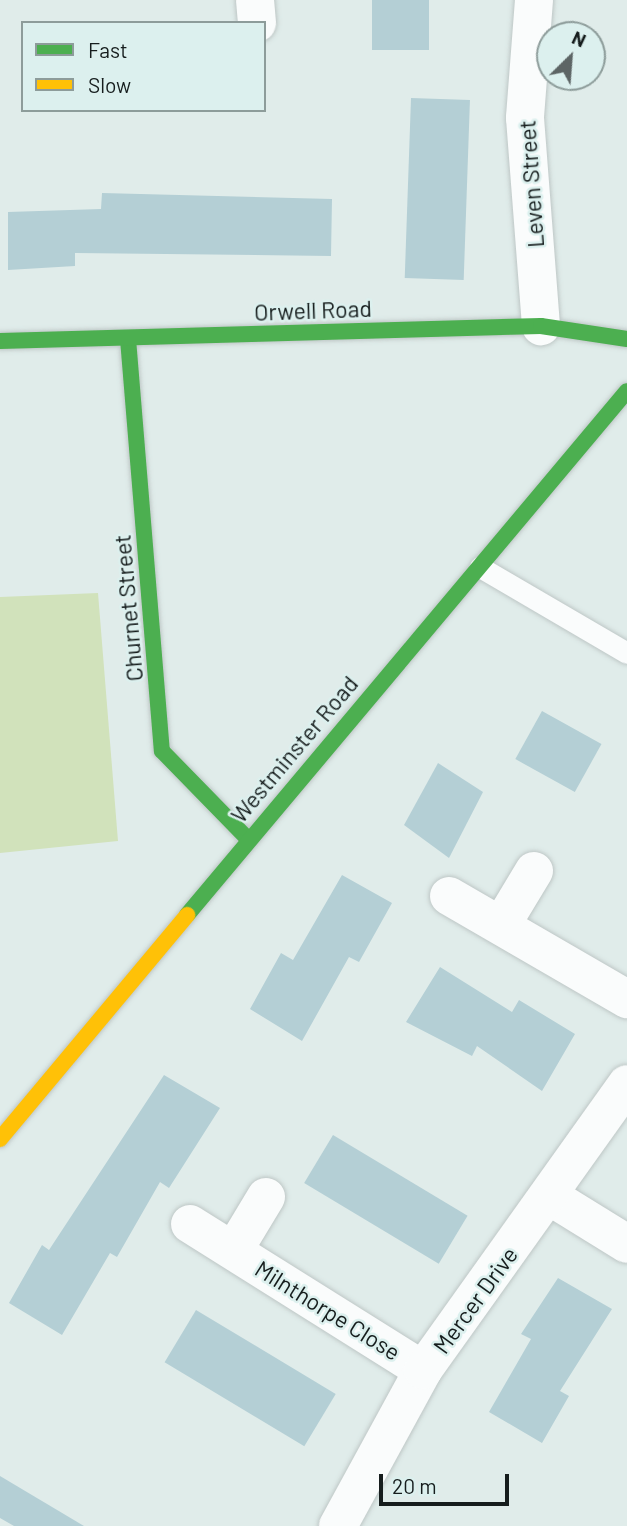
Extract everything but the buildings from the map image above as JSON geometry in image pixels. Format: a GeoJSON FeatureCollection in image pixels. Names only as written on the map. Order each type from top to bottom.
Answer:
{"type":"FeatureCollection","features":[{"type":"Feature","properties":{"kind":"street"},"geometry":{"type":"LineString","coordinates":[[255,0],[257,21]]}},
{"type":"Feature","properties":{"kind":"street","name":"Leven Street"},"geometry":{"type":"LineString","coordinates":[[534,0],[525,118],[541,326]]}},
{"type":"Feature","properties":{"kind":"street","name":"Orwell Road"},"geometry":{"type":"LineString","coordinates":[[0,341],[541,326],[627,339]]}},
{"type":"Feature","properties":{"kind":"street","name":"Churnet Street"},"geometry":{"type":"LineString","coordinates":[[128,339],[162,751],[248,839]]}},
{"type":"Feature","properties":{"kind":"street","name":"Westminster Road"},"geometry":{"type":"LineString","coordinates":[[0,1139],[248,839],[627,391]]}},
{"type":"Feature","properties":{"kind":"street"},"geometry":{"type":"LineString","coordinates":[[502,924],[534,872]]}},
{"type":"Feature","properties":{"kind":"street"},"geometry":{"type":"LineString","coordinates":[[450,896],[627,999]]}},
{"type":"Feature","properties":{"kind":"street","name":"Mercer Drive"},"geometry":{"type":"LineString","coordinates":[[338,1526],[423,1370],[551,1197],[627,1084]]}},
{"type":"Feature","properties":{"kind":"street","name":"Milnthorpe Close"},"geometry":{"type":"LineString","coordinates":[[234,1250],[266,1197]]}},
{"type":"Feature","properties":{"kind":"street"},"geometry":{"type":"LineString","coordinates":[[551,1197],[627,1244]]}},
{"type":"Feature","properties":{"kind":"street","name":"Milnthorpe Close"},"geometry":{"type":"LineString","coordinates":[[190,1224],[423,1370]]}},
{"type":"Feature","properties":{"kind":"lane"},"geometry":{"type":"LineString","coordinates":[[480,567],[627,653]]}},
{"type":"Feature","properties":{"kind":"green space"},"geometry":{"type":"Polygon","coordinates":[[[98,593],[118,841],[0,853],[0,597],[98,593]]]}},
{"type":"Feature","properties":{"kind":"traffic: fast"},"geometry":{"type":"LineString","coordinates":[[0,341],[541,326],[627,339]]}},
{"type":"Feature","properties":{"kind":"traffic: fast"},"geometry":{"type":"LineString","coordinates":[[128,339],[162,751],[248,839]]}},
{"type":"Feature","properties":{"kind":"traffic: fast"},"geometry":{"type":"LineString","coordinates":[[187,915],[627,391]]}},
{"type":"Feature","properties":{"kind":"traffic: slow"},"geometry":{"type":"LineString","coordinates":[[0,1139],[187,915]]}}]}
